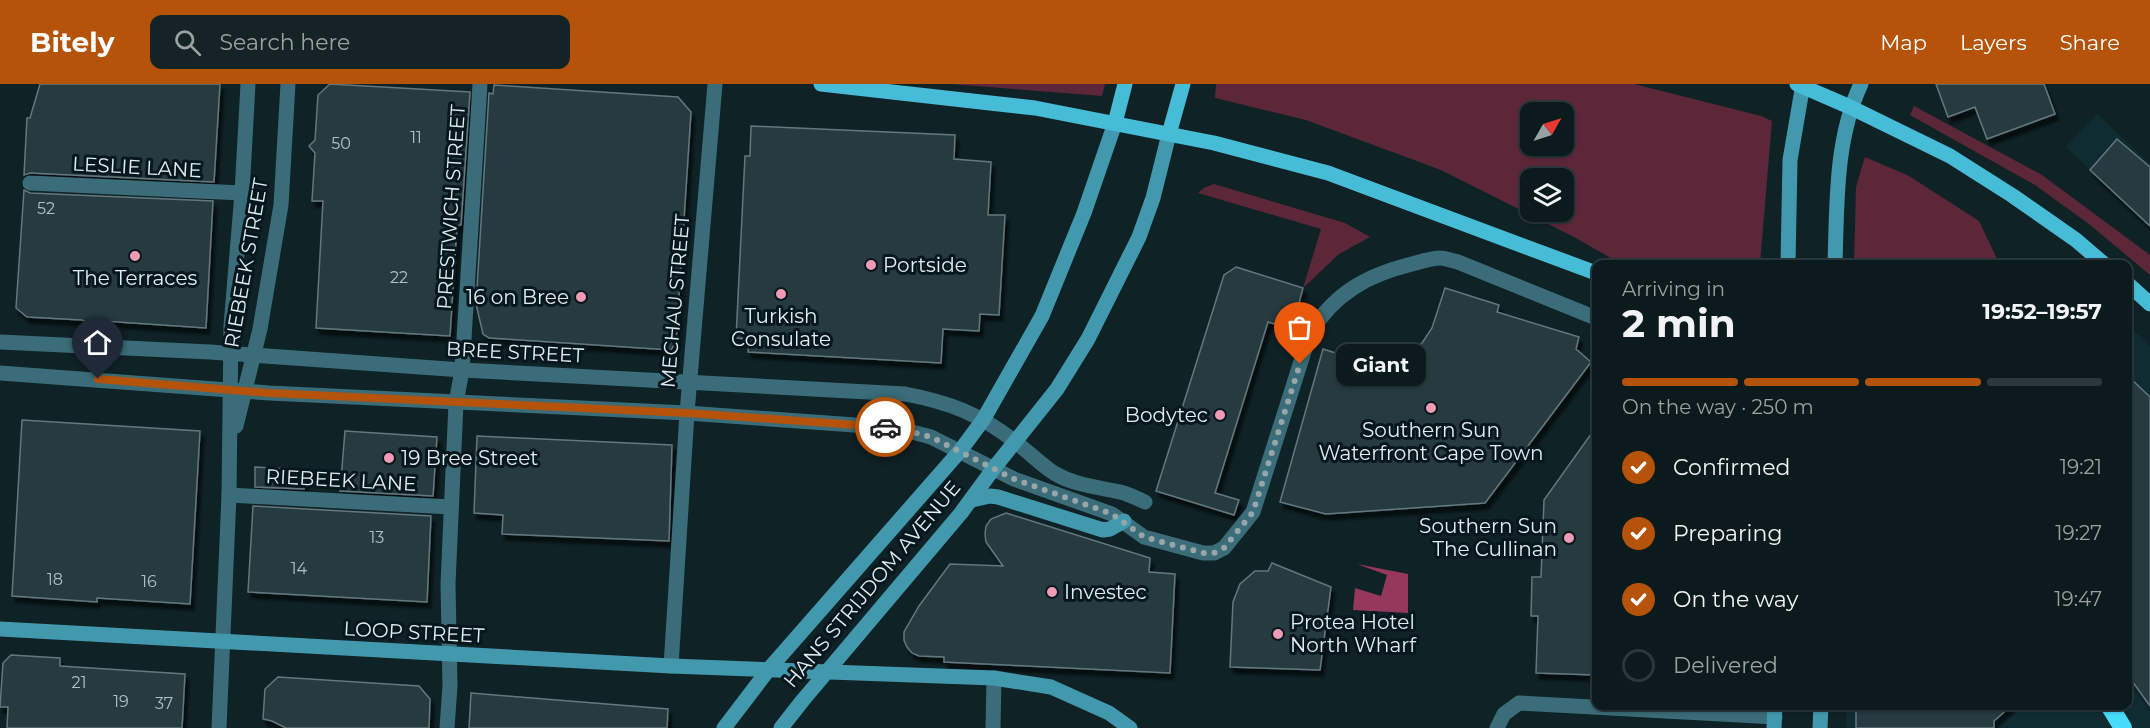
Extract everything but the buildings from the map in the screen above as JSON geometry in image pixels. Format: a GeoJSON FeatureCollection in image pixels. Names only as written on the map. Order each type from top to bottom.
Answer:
{"type":"FeatureCollection","features":[{"type":"Feature","properties":{"kind":"highway"},"geometry":{"type":"LineString","coordinates":[[2112,710],[2123,728]]}},
{"type":"Feature","properties":{"kind":"main road"},"geometry":{"type":"LineString","coordinates":[[821,84],[1035,108],[1214,143],[1328,173],[1592,272]]}},
{"type":"Feature","properties":{"kind":"main road","name":"HANS STRIJDOM AVENUE"},"geometry":{"type":"LineString","coordinates":[[724,728],[769,669],[960,451],[983,420],[1042,316],[1084,213],[1115,123],[1125,84]]}},
{"type":"Feature","properties":{"kind":"main road","name":"HANS STRIJDOM AVENUE"},"geometry":{"type":"LineString","coordinates":[[781,728],[972,500],[994,468],[1057,388],[1088,339],[1123,271],[1153,198],[1182,84]]}},
{"type":"Feature","properties":{"kind":"main road"},"geometry":{"type":"LineString","coordinates":[[1835,260],[1838,177],[1850,107],[1861,84]]}},
{"type":"Feature","properties":{"kind":"main road"},"geometry":{"type":"LineString","coordinates":[[1788,260],[1790,160],[1801,85],[1950,156],[2076,240],[2099,260]]}},
{"type":"Feature","properties":{"kind":"main road"},"geometry":{"type":"LineString","coordinates":[[2132,288],[2150,304]]}},
{"type":"Feature","properties":{"kind":"main road"},"geometry":{"type":"LineString","coordinates":[[972,500],[990,496],[1103,530],[1110,529],[1124,520]]}},
{"type":"Feature","properties":{"kind":"main road","name":"LOOP STREET"},"geometry":{"type":"LineString","coordinates":[[0,629],[671,666],[994,678],[1051,687],[1109,713],[1130,728]]}},
{"type":"Feature","properties":{"kind":"main road"},"geometry":{"type":"LineString","coordinates":[[1820,728],[1821,710]]}},
{"type":"Feature","properties":{"kind":"street","name":"RIEBEEK STREET"},"geometry":{"type":"LineString","coordinates":[[237,391],[231,354],[248,84]]}},
{"type":"Feature","properties":{"kind":"street","name":"RIEBEEK STREET"},"geometry":{"type":"LineString","coordinates":[[219,728],[229,445],[237,391],[260,328],[281,205],[288,84]]}},
{"type":"Feature","properties":{"kind":"street","name":"PRESTWICH STREET"},"geometry":{"type":"LineString","coordinates":[[447,728],[450,686],[448,584],[456,403],[462,370],[480,84]]}},
{"type":"Feature","properties":{"kind":"street","name":"MECHAU STREET"},"geometry":{"type":"LineString","coordinates":[[671,666],[687,413],[715,84]]}},
{"type":"Feature","properties":{"kind":"street","name":"LESLIE LANE"},"geometry":{"type":"LineString","coordinates":[[30,183],[242,193]]}},
{"type":"Feature","properties":{"kind":"street"},"geometry":{"type":"LineString","coordinates":[[0,373],[237,391],[687,413],[897,428],[931,437],[1014,479],[1112,514],[1124,520],[1144,537],[1203,553],[1214,553],[1224,548],[1253,512],[1310,333],[1320,317],[1340,296],[1366,279],[1392,269],[1440,258],[1458,262],[1592,316]]}},
{"type":"Feature","properties":{"kind":"street","name":"BREE STREET"},"geometry":{"type":"LineString","coordinates":[[0,342],[905,394],[950,404],[983,420],[1016,442],[1045,466],[1064,477],[1146,502]]}},
{"type":"Feature","properties":{"kind":"street","name":"RIEBEEK LANE"},"geometry":{"type":"LineString","coordinates":[[229,495],[451,507]]}},
{"type":"Feature","properties":{"kind":"street"},"geometry":{"type":"LineString","coordinates":[[993,728],[994,678]]}},
{"type":"Feature","properties":{"kind":"street"},"geometry":{"type":"LineString","coordinates":[[1497,728],[1504,714],[1519,703],[1592,707]]}},
{"type":"Feature","properties":{"kind":"street"},"geometry":{"type":"LineString","coordinates":[[1647,710],[1775,717]]}},
{"type":"Feature","properties":{"kind":"shaded area"},"geometry":{"type":"Polygon","coordinates":[[[950,84],[1105,84],[1102,96],[950,84]]]}},
{"type":"Feature","properties":{"kind":"shaded area"},"geometry":{"type":"Polygon","coordinates":[[[1216,84],[1634,84],[1761,116],[1772,121],[1760,260],[1614,260],[1544,222],[1574,222],[1574,168],[1520,168],[1520,210],[1441,170],[1306,120],[1215,98],[1216,84]]]}},
{"type":"Feature","properties":{"kind":"shaded area"},"geometry":{"type":"Polygon","coordinates":[[[1914,106],[2042,175],[2150,255],[2150,275],[2089,224],[2035,185],[1910,115],[1914,106]]]}},
{"type":"Feature","properties":{"kind":"shaded area"},"geometry":{"type":"Polygon","coordinates":[[[2097,114],[2150,164],[2150,226],[2066,147],[2097,114]]]}},
{"type":"Feature","properties":{"kind":"shaded area"},"geometry":{"type":"Polygon","coordinates":[[[1865,157],[1909,176],[1979,221],[1998,260],[1854,260],[1856,187],[1865,157]]]}},
{"type":"Feature","properties":{"kind":"shaded area"},"geometry":{"type":"Polygon","coordinates":[[[1214,184],[1345,223],[1370,237],[1339,254],[1303,288],[1321,229],[1198,193],[1214,184]]]}},
{"type":"Feature","properties":{"kind":"shaded area"},"geometry":{"type":"Polygon","coordinates":[[[2132,329],[2150,346],[2150,728],[1846,728],[1846,710],[2132,710],[2132,329]]]}},
{"type":"Feature","properties":{"kind":"shaded area"},"geometry":{"type":"Polygon","coordinates":[[[1357,564],[1408,574],[1408,613],[1353,610],[1355,588],[1381,596],[1387,575],[1357,564]]]}},
{"type":"Feature","properties":{"kind":"way so far"},"geometry":{"type":"LineString","coordinates":[[885,427],[931,437],[1014,479],[1112,514],[1124,520],[1144,537],[1203,553],[1214,553],[1224,548],[1253,512],[1300,364]]}},
{"type":"Feature","properties":{"kind":"place","name":"The Terraces"},"geometry":{"type":"Point","coordinates":[135,256]}},
{"type":"Feature","properties":{"kind":"place","name":"Portside"},"geometry":{"type":"Point","coordinates":[871,265]}},
{"type":"Feature","properties":{"kind":"place","name":"Turkish Consulate"},"geometry":{"type":"Point","coordinates":[781,294]}},
{"type":"Feature","properties":{"kind":"place","name":"16 on Bree"},"geometry":{"type":"Point","coordinates":[581,297]}},
{"type":"Feature","properties":{"kind":"place","name":"Giant"},"geometry":{"type":"Point","coordinates":[1300,364]}},
{"type":"Feature","properties":{"kind":"place","name":"Southern Sun Waterfront Cape Town"},"geometry":{"type":"Point","coordinates":[1431,408]}},
{"type":"Feature","properties":{"kind":"place","name":"Bodytec"},"geometry":{"type":"Point","coordinates":[1220,415]}},
{"type":"Feature","properties":{"kind":"place","name":"19 Bree Street"},"geometry":{"type":"Point","coordinates":[389,458]}},
{"type":"Feature","properties":{"kind":"place","name":"Southern Sun The Cullinan"},"geometry":{"type":"Point","coordinates":[1569,538]}},
{"type":"Feature","properties":{"kind":"place","name":"Investec"},"geometry":{"type":"Point","coordinates":[1052,592]}},
{"type":"Feature","properties":{"kind":"place","name":"Protea Hotel North Wharf"},"geometry":{"type":"Point","coordinates":[1278,634]}},
{"type":"Feature","properties":{"kind":"route"},"geometry":{"type":"LineString","coordinates":[[98,379],[269,393],[687,413],[885,427]]}}]}
